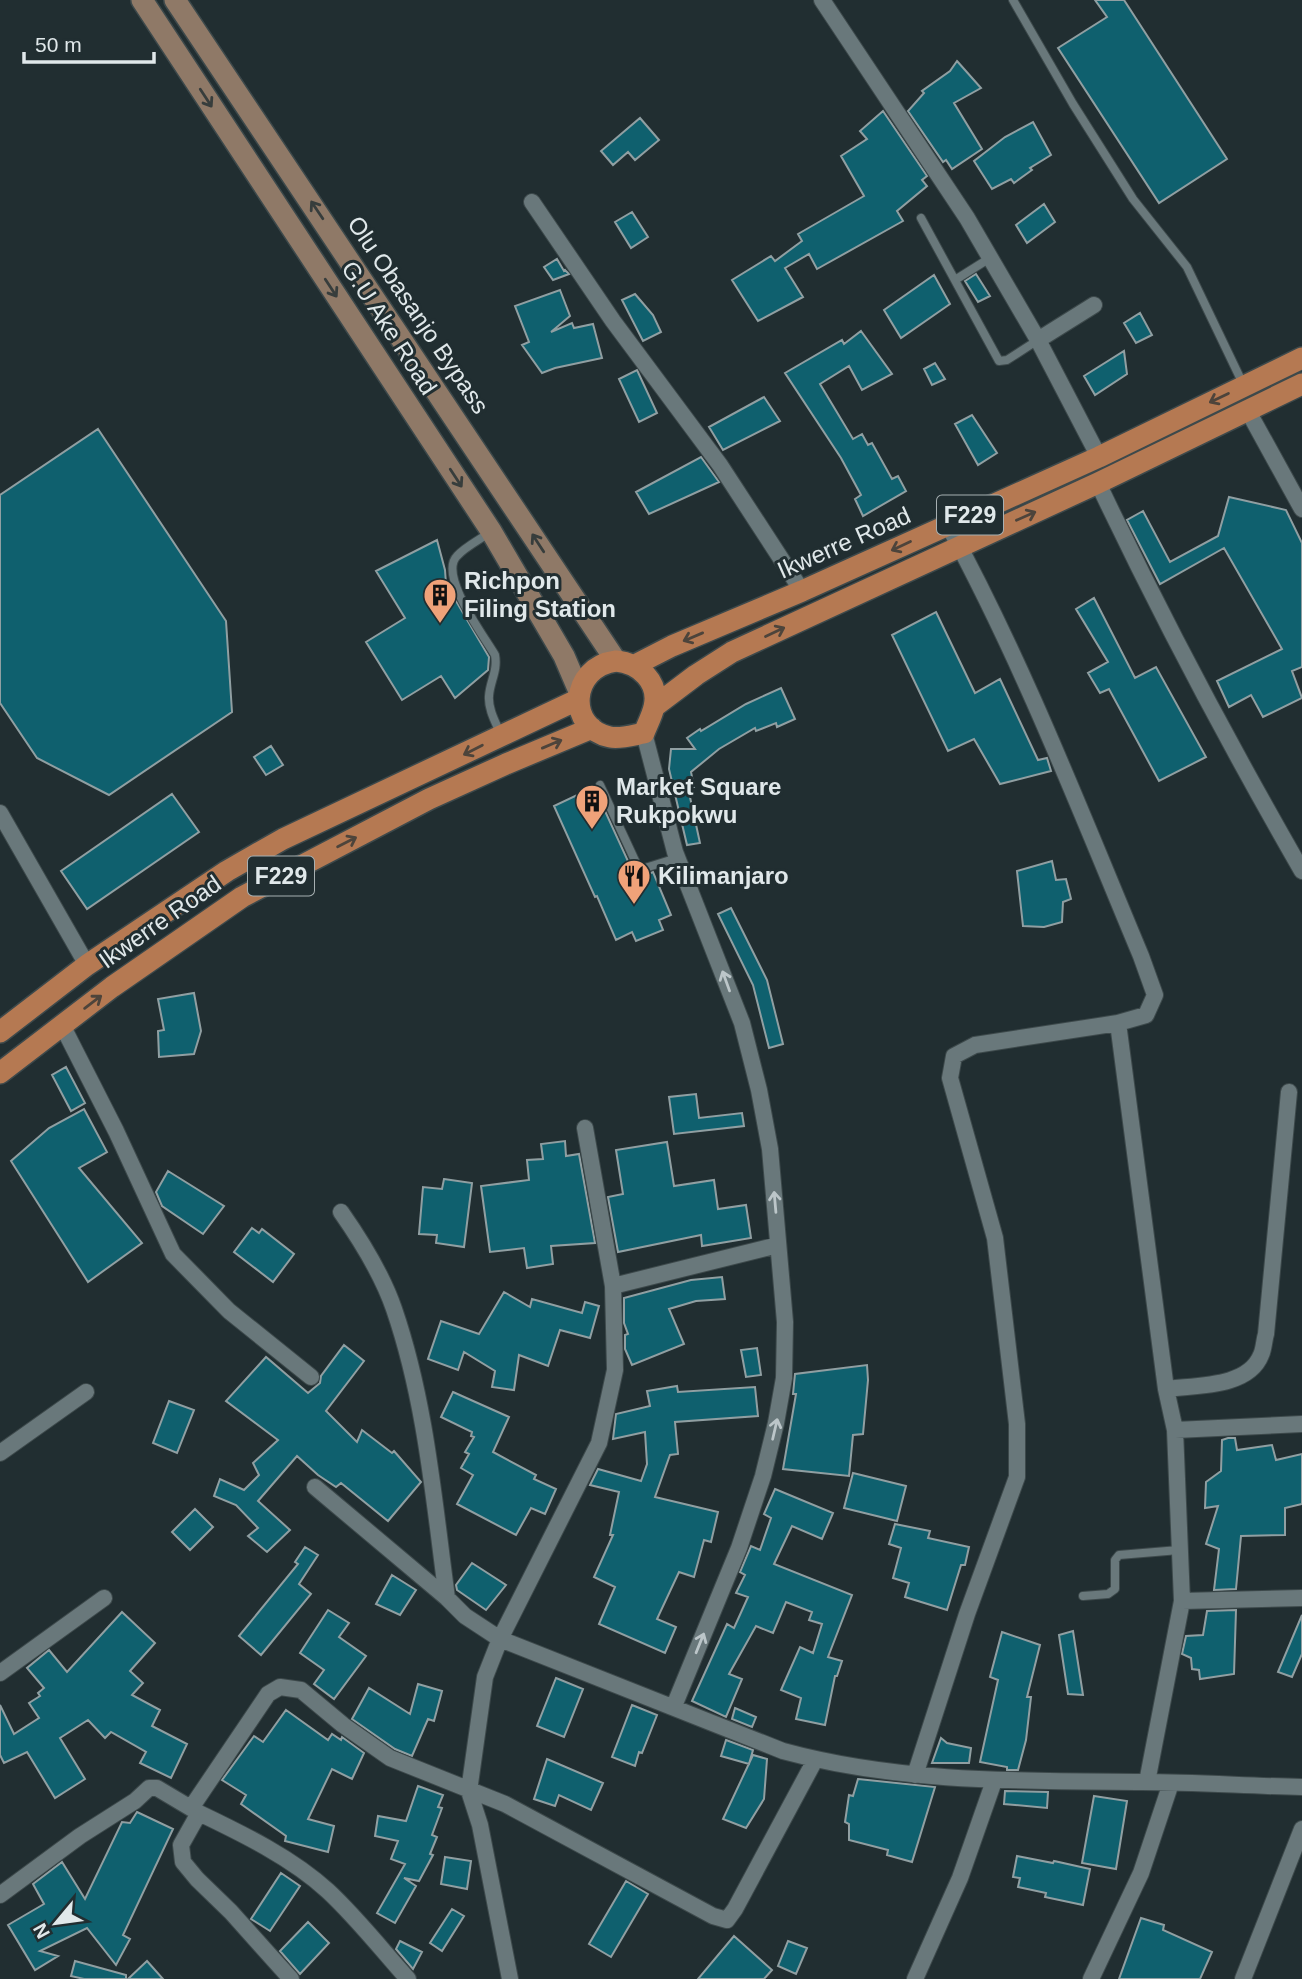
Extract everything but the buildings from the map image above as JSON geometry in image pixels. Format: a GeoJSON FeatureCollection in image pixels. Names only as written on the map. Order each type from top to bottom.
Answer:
{"type":"FeatureCollection","features":[{"type":"Feature","properties":{"kind":"main road","name":"G.U Ake Road"},"geometry":{"type":"LineString","coordinates":[[142,0],[491,531],[564,656],[579,695]]}},
{"type":"Feature","properties":{"kind":"main road","name":"Olu Obasanjo Bypass"},"geometry":{"type":"LineString","coordinates":[[175,0],[625,663]]}},
{"type":"Feature","properties":{"kind":"main road","name":"Ikwerre Road"},"geometry":{"type":"LineString","coordinates":[[625,663],[802,591],[1098,457],[1302,358]]}},
{"type":"Feature","properties":{"kind":"main road","name":"F229"},"geometry":{"type":"LineString","coordinates":[[655,706],[733,652],[1098,483],[1302,384]]}},
{"type":"Feature","properties":{"kind":"main road","name":"F229"},"geometry":{"type":"LineString","coordinates":[[0,1032],[87,965],[177,902],[283,839],[501,736],[579,695],[586,676],[600,665],[625,663]]}},
{"type":"Feature","properties":{"kind":"main road"},"geometry":{"type":"LineString","coordinates":[[579,695],[582,715],[592,728],[609,737],[619,738],[644,733],[655,706],[651,682],[625,663]]}},
{"type":"Feature","properties":{"kind":"main road","name":"Ikwerre Road"},"geometry":{"type":"LineString","coordinates":[[0,1073],[212,917],[284,874],[429,799],[592,728]]}},
{"type":"Feature","properties":{"kind":"street"},"geometry":{"type":"LineString","coordinates":[[822,0],[967,218],[1038,340],[1098,457]]}},
{"type":"Feature","properties":{"kind":"street"},"geometry":{"type":"LineString","coordinates":[[532,202],[613,321],[720,465],[802,591]]}},
{"type":"Feature","properties":{"kind":"street"},"geometry":{"type":"LineString","coordinates":[[1038,340],[1094,305]]}},
{"type":"Feature","properties":{"kind":"street"},"geometry":{"type":"LineString","coordinates":[[1248,411],[1302,509]]}},
{"type":"Feature","properties":{"kind":"street"},"geometry":{"type":"LineString","coordinates":[[1098,483],[1144,581],[1238,759],[1302,871]]}},
{"type":"Feature","properties":{"kind":"street"},"geometry":{"type":"LineString","coordinates":[[915,1775],[967,1614],[1017,1477],[1017,1424],[995,1238],[950,1078],[954,1056],[975,1045],[1118,1023],[1146,1015],[1155,995],[1041,713],[948,524]]}},
{"type":"Feature","properties":{"kind":"street"},"geometry":{"type":"LineString","coordinates":[[644,733],[677,858],[742,1023],[759,1090],[770,1149],[785,1322],[784,1378],[763,1476],[738,1548],[674,1706]]}},
{"type":"Feature","properties":{"kind":"street"},"geometry":{"type":"LineString","coordinates":[[0,813],[87,965]]}},
{"type":"Feature","properties":{"kind":"street"},"geometry":{"type":"LineString","coordinates":[[1118,1023],[1166,1389],[1175,1430],[1182,1601],[1147,1782]]}},
{"type":"Feature","properties":{"kind":"street"},"geometry":{"type":"LineString","coordinates":[[62,1025],[116,1131],[173,1254],[229,1311],[311,1377]]}},
{"type":"Feature","properties":{"kind":"street"},"geometry":{"type":"LineString","coordinates":[[1166,1389],[1234,1380],[1250,1371],[1261,1357],[1266,1334],[1289,1091]]}},
{"type":"Feature","properties":{"kind":"street"},"geometry":{"type":"LineString","coordinates":[[510,1979],[480,1825],[469,1791],[485,1677],[500,1639],[599,1443],[615,1370],[613,1286],[585,1128]]}},
{"type":"Feature","properties":{"kind":"street"},"geometry":{"type":"LineString","coordinates":[[341,1212],[364,1245],[394,1308],[419,1405],[447,1598]]}},
{"type":"Feature","properties":{"kind":"street"},"geometry":{"type":"LineString","coordinates":[[613,1286],[778,1245]]}},
{"type":"Feature","properties":{"kind":"street"},"geometry":{"type":"LineString","coordinates":[[0,1453],[86,1392]]}},
{"type":"Feature","properties":{"kind":"street"},"geometry":{"type":"LineString","coordinates":[[1175,1430],[1302,1424]]}},
{"type":"Feature","properties":{"kind":"street"},"geometry":{"type":"LineString","coordinates":[[315,1486],[465,1616],[500,1639],[783,1751],[815,1760],[915,1775],[994,1782],[1147,1782],[1302,1787]]}},
{"type":"Feature","properties":{"kind":"street"},"geometry":{"type":"LineString","coordinates":[[0,1673],[104,1598]]}},
{"type":"Feature","properties":{"kind":"street"},"geometry":{"type":"LineString","coordinates":[[1182,1601],[1302,1598]]}},
{"type":"Feature","properties":{"kind":"street"},"geometry":{"type":"LineString","coordinates":[[291,1979],[183,1862],[181,1845],[195,1810],[268,1694],[280,1687],[301,1690],[343,1725],[390,1758],[505,1804],[713,1916],[727,1920],[736,1909],[815,1760]]}},
{"type":"Feature","properties":{"kind":"street"},"geometry":{"type":"LineString","coordinates":[[915,1979],[960,1878],[994,1782]]}},
{"type":"Feature","properties":{"kind":"street"},"geometry":{"type":"LineString","coordinates":[[1091,1979],[1141,1872],[1171,1783]]}},
{"type":"Feature","properties":{"kind":"street"},"geometry":{"type":"LineString","coordinates":[[0,1895],[80,1836],[135,1801],[149,1788],[157,1788],[303,1871],[328,1891],[408,1979]]}},
{"type":"Feature","properties":{"kind":"street"},"geometry":{"type":"LineString","coordinates":[[1243,1979],[1302,1829]]}},
{"type":"Feature","properties":{"kind":"lane"},"geometry":{"type":"LineString","coordinates":[[1013,0],[1073,104],[1133,199],[1186,267],[1244,386]]}},
{"type":"Feature","properties":{"kind":"lane"},"geometry":{"type":"LineString","coordinates":[[922,218],[999,361],[1007,360],[1038,340]]}},
{"type":"Feature","properties":{"kind":"lane"},"geometry":{"type":"LineString","coordinates":[[955,280],[990,258]]}},
{"type":"Feature","properties":{"kind":"lane"},"geometry":{"type":"LineString","coordinates":[[491,531],[456,556],[451,573],[455,588],[495,655],[497,665],[488,697],[489,709],[501,736]]}},
{"type":"Feature","properties":{"kind":"lane"},"geometry":{"type":"LineString","coordinates":[[600,786],[638,867],[645,868],[677,858]]}},
{"type":"Feature","properties":{"kind":"lane"},"geometry":{"type":"LineString","coordinates":[[1083,1596],[1108,1594],[1115,1589],[1115,1560],[1119,1555],[1180,1550]]}},
{"type":"Feature","properties":{"kind":"place","name":"Richpon Filing Station"},"geometry":{"type":"Point","coordinates":[440,625]}},
{"type":"Feature","properties":{"kind":"place","name":"Market Square Rukpokwu"},"geometry":{"type":"Point","coordinates":[592,831]}},
{"type":"Feature","properties":{"kind":"place","name":"Kilimanjaro"},"geometry":{"type":"Point","coordinates":[634,906]}}]}
